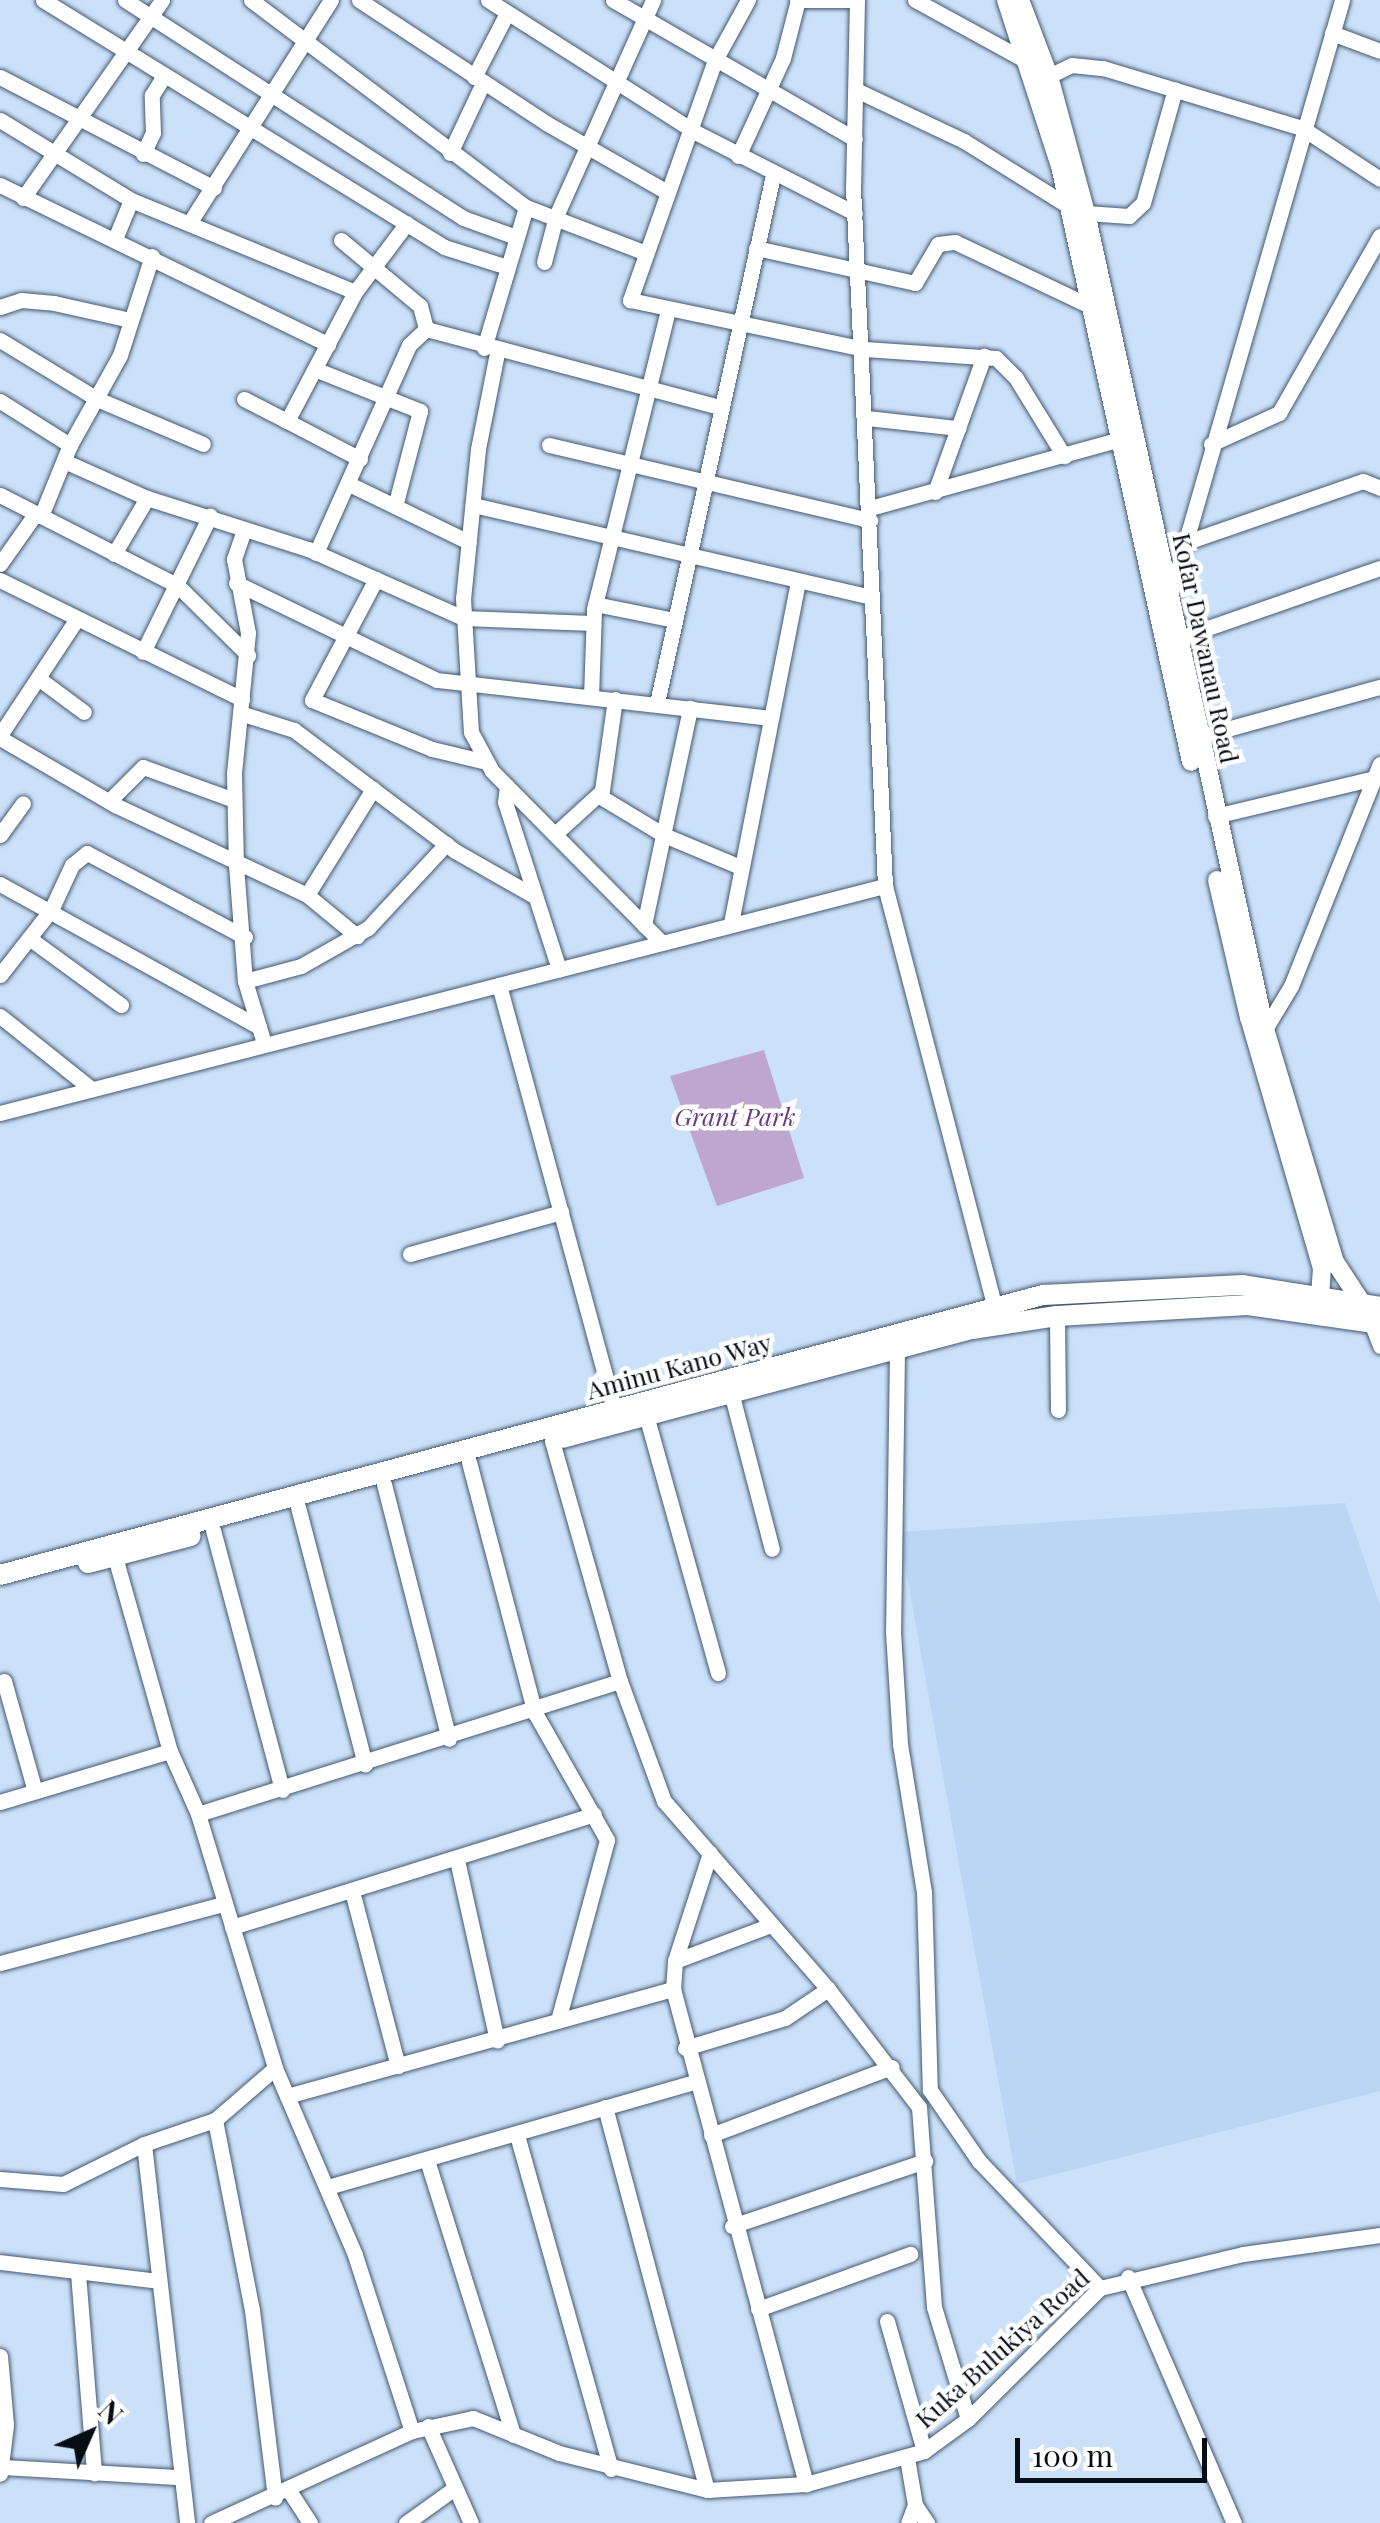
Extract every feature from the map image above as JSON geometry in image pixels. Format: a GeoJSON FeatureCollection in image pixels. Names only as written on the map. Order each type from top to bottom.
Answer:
{"type":"FeatureCollection","features":[{"type":"Feature","properties":{"kind":"main road","name":"Aminu Kano Way"},"geometry":{"type":"LineString","coordinates":[[0,1574],[616,1415],[995,1308],[1070,1292],[1243,1286],[1320,1295],[1372,1313]]}},
{"type":"Feature","properties":{"kind":"main road"},"geometry":{"type":"LineString","coordinates":[[1065,1315],[1070,1292]]}},
{"type":"Feature","properties":{"kind":"main road","name":"Aminu Kano Way"},"geometry":{"type":"LineString","coordinates":[[0,1588],[552,1441],[616,1415],[646,1415],[897,1351],[1065,1315],[1248,1305],[1372,1313]]}},
{"type":"Feature","properties":{"kind":"street"},"geometry":{"type":"LineString","coordinates":[[43,0],[164,76],[250,122],[453,251],[507,267]]}},
{"type":"Feature","properties":{"kind":"street"},"geometry":{"type":"LineString","coordinates":[[126,0],[463,218],[516,237]]}},
{"type":"Feature","properties":{"kind":"street"},"geometry":{"type":"LineString","coordinates":[[24,198],[162,0]]}},
{"type":"Feature","properties":{"kind":"street"},"geometry":{"type":"LineString","coordinates":[[251,0],[526,207],[643,252]]}},
{"type":"Feature","properties":{"kind":"street"},"geometry":{"type":"LineString","coordinates":[[190,222],[214,188],[269,90],[330,0]]}},
{"type":"Feature","properties":{"kind":"street"},"geometry":{"type":"LineString","coordinates":[[359,0],[588,149],[665,191]]}},
{"type":"Feature","properties":{"kind":"street"},"geometry":{"type":"LineString","coordinates":[[488,0],[738,156],[855,213]]}},
{"type":"Feature","properties":{"kind":"street"},"geometry":{"type":"LineString","coordinates":[[613,0],[855,139]]}},
{"type":"Feature","properties":{"kind":"street"},"geometry":{"type":"LineString","coordinates":[[544,262],[556,216],[653,0]]}},
{"type":"Feature","properties":{"kind":"street"},"geometry":{"type":"LineString","coordinates":[[748,0],[715,60],[643,252],[630,300],[737,326],[865,349],[984,356],[1006,365],[1064,456]]}},
{"type":"Feature","properties":{"kind":"street"},"geometry":{"type":"LineString","coordinates":[[738,156],[768,92],[798,0],[849,0]]}},
{"type":"Feature","properties":{"kind":"street"},"geometry":{"type":"LineString","coordinates":[[857,0],[855,213],[865,349],[884,886],[995,1308]]}},
{"type":"Feature","properties":{"kind":"street"},"geometry":{"type":"LineString","coordinates":[[914,0],[1030,63]]}},
{"type":"Feature","properties":{"kind":"street","name":"Kofar Dawanau Road"},"geometry":{"type":"LineString","coordinates":[[1006,0],[1078,210],[1120,439],[1248,1017],[1322,1268],[1320,1295]]}},
{"type":"Feature","properties":{"kind":"street","name":"Kofar Dawanau Road"},"geometry":{"type":"LineString","coordinates":[[1020,0],[1049,76],[1170,596],[1198,738],[1265,1029],[1335,1262],[1372,1313]]}},
{"type":"Feature","properties":{"kind":"street"},"geometry":{"type":"LineString","coordinates":[[1170,596],[1342,0]]}},
{"type":"Feature","properties":{"kind":"street"},"geometry":{"type":"LineString","coordinates":[[450,153],[507,13]]}},
{"type":"Feature","properties":{"kind":"street"},"geometry":{"type":"LineString","coordinates":[[1332,33],[1380,51]]}},
{"type":"Feature","properties":{"kind":"street"},"geometry":{"type":"LineString","coordinates":[[1049,76],[1080,64],[1302,128],[1380,179]]}},
{"type":"Feature","properties":{"kind":"street"},"geometry":{"type":"LineString","coordinates":[[144,154],[153,133],[152,95],[164,76]]}},
{"type":"Feature","properties":{"kind":"street"},"geometry":{"type":"LineString","coordinates":[[0,77],[214,188]]}},
{"type":"Feature","properties":{"kind":"street"},"geometry":{"type":"LineString","coordinates":[[856,90],[964,141],[1078,210],[1129,216],[1143,203],[1175,90]]}},
{"type":"Feature","properties":{"kind":"street"},"geometry":{"type":"LineString","coordinates":[[0,120],[52,156],[131,200],[356,292]]}},
{"type":"Feature","properties":{"kind":"street"},"geometry":{"type":"LineString","coordinates":[[657,703],[719,407],[774,175]]}},
{"type":"Feature","properties":{"kind":"street"},"geometry":{"type":"LineString","coordinates":[[0,185],[152,256],[232,302],[328,344]]}},
{"type":"Feature","properties":{"kind":"street"},"geometry":{"type":"LineString","coordinates":[[115,239],[131,200]]}},
{"type":"Feature","properties":{"kind":"street"},"geometry":{"type":"LineString","coordinates":[[526,207],[507,267],[491,350],[472,505],[464,618],[471,732],[486,762],[507,786],[661,942]]}},
{"type":"Feature","properties":{"kind":"street"},"geometry":{"type":"LineString","coordinates":[[287,420],[356,292],[408,224]]}},
{"type":"Feature","properties":{"kind":"street"},"geometry":{"type":"LineString","coordinates":[[1211,444],[1279,413],[1380,236]]}},
{"type":"Feature","properties":{"kind":"street"},"geometry":{"type":"LineString","coordinates":[[342,240],[420,306],[426,329]]}},
{"type":"Feature","properties":{"kind":"street"},"geometry":{"type":"LineString","coordinates":[[756,248],[914,284],[944,240],[1094,308]]}},
{"type":"Feature","properties":{"kind":"street"},"geometry":{"type":"LineString","coordinates":[[0,564],[39,515],[97,400],[152,256]]}},
{"type":"Feature","properties":{"kind":"street"},"geometry":{"type":"LineString","coordinates":[[2,301],[54,303],[130,320]]}},
{"type":"Feature","properties":{"kind":"street"},"geometry":{"type":"LineString","coordinates":[[591,696],[595,604],[668,311]]}},
{"type":"Feature","properties":{"kind":"street"},"geometry":{"type":"LineString","coordinates":[[426,329],[491,350],[719,407]]}},
{"type":"Feature","properties":{"kind":"street"},"geometry":{"type":"LineString","coordinates":[[316,552],[408,345],[426,329]]}},
{"type":"Feature","properties":{"kind":"street"},"geometry":{"type":"LineString","coordinates":[[0,340],[97,400],[203,444]]}},
{"type":"Feature","properties":{"kind":"street"},"geometry":{"type":"LineString","coordinates":[[934,492],[984,356]]}},
{"type":"Feature","properties":{"kind":"street"},"geometry":{"type":"LineString","coordinates":[[317,370],[420,411],[395,506]]}},
{"type":"Feature","properties":{"kind":"street"},"geometry":{"type":"LineString","coordinates":[[244,398],[360,459]]}},
{"type":"Feature","properties":{"kind":"street"},"geometry":{"type":"LineString","coordinates":[[0,401],[67,453],[147,498],[316,552],[464,618],[592,623]]}},
{"type":"Feature","properties":{"kind":"street"},"geometry":{"type":"LineString","coordinates":[[867,418],[958,428]]}},
{"type":"Feature","properties":{"kind":"street"},"geometry":{"type":"LineString","coordinates":[[549,445],[870,514],[1120,439]]}},
{"type":"Feature","properties":{"kind":"street"},"geometry":{"type":"LineString","coordinates":[[1184,544],[1363,482],[1380,488]]}},
{"type":"Feature","properties":{"kind":"street"},"geometry":{"type":"LineString","coordinates":[[348,484],[469,542]]}},
{"type":"Feature","properties":{"kind":"street"},"geometry":{"type":"LineString","coordinates":[[0,495],[177,585],[248,656]]}},
{"type":"Feature","properties":{"kind":"street"},"geometry":{"type":"LineString","coordinates":[[114,554],[147,498]]}},
{"type":"Feature","properties":{"kind":"street"},"geometry":{"type":"LineString","coordinates":[[472,505],[608,540],[871,596]]}},
{"type":"Feature","properties":{"kind":"street"},"geometry":{"type":"LineString","coordinates":[[143,652],[210,516]]}},
{"type":"Feature","properties":{"kind":"street"},"geometry":{"type":"LineString","coordinates":[[244,530],[234,559],[248,656],[234,800],[236,865],[246,937],[244,981],[261,1035]]}},
{"type":"Feature","properties":{"kind":"street"},"geometry":{"type":"LineString","coordinates":[[1178,638],[1380,568]]}},
{"type":"Feature","properties":{"kind":"street"},"geometry":{"type":"LineString","coordinates":[[376,579],[311,695],[314,702],[432,749],[486,762]]}},
{"type":"Feature","properties":{"kind":"street"},"geometry":{"type":"LineString","coordinates":[[0,580],[294,730],[446,844],[534,896]]}},
{"type":"Feature","properties":{"kind":"street"},"geometry":{"type":"LineString","coordinates":[[731,923],[768,718],[798,583]]}},
{"type":"Feature","properties":{"kind":"street"},"geometry":{"type":"LineString","coordinates":[[236,584],[412,672],[466,686],[591,696],[768,718]]}},
{"type":"Feature","properties":{"kind":"street"},"geometry":{"type":"LineString","coordinates":[[595,604],[674,620]]}},
{"type":"Feature","properties":{"kind":"street"},"geometry":{"type":"LineString","coordinates":[[76,620],[0,737],[108,801],[236,865],[307,895],[356,936]]}},
{"type":"Feature","properties":{"kind":"street"},"geometry":{"type":"LineString","coordinates":[[38,678],[84,712]]}},
{"type":"Feature","properties":{"kind":"street"},"geometry":{"type":"LineString","coordinates":[[1198,738],[1380,687]]}},
{"type":"Feature","properties":{"kind":"street"},"geometry":{"type":"LineString","coordinates":[[556,833],[600,793],[615,699]]}},
{"type":"Feature","properties":{"kind":"street"},"geometry":{"type":"LineString","coordinates":[[644,925],[690,708]]}},
{"type":"Feature","properties":{"kind":"street"},"geometry":{"type":"LineString","coordinates":[[108,801],[142,767],[234,800]]}},
{"type":"Feature","properties":{"kind":"street"},"geometry":{"type":"LineString","coordinates":[[1216,816],[1377,771]]}},
{"type":"Feature","properties":{"kind":"street"},"geometry":{"type":"LineString","coordinates":[[1265,1029],[1292,986],[1377,771]]}},
{"type":"Feature","properties":{"kind":"street"},"geometry":{"type":"LineString","coordinates":[[507,786],[506,802],[559,969]]}},
{"type":"Feature","properties":{"kind":"street"},"geometry":{"type":"LineString","coordinates":[[307,895],[373,788]]}},
{"type":"Feature","properties":{"kind":"street"},"geometry":{"type":"LineString","coordinates":[[600,793],[616,810],[740,867]]}},
{"type":"Feature","properties":{"kind":"street"},"geometry":{"type":"LineString","coordinates":[[0,835],[22,803]]}},
{"type":"Feature","properties":{"kind":"street"},"geometry":{"type":"LineString","coordinates":[[244,981],[300,966],[356,936],[446,844]]}},
{"type":"Feature","properties":{"kind":"street"},"geometry":{"type":"LineString","coordinates":[[0,975],[50,910],[72,865],[87,852],[246,937]]}},
{"type":"Feature","properties":{"kind":"street"},"geometry":{"type":"LineString","coordinates":[[0,884],[261,1035]]}},
{"type":"Feature","properties":{"kind":"street"},"geometry":{"type":"LineString","coordinates":[[0,1113],[261,1035],[499,985],[884,886]]}},
{"type":"Feature","properties":{"kind":"street"},"geometry":{"type":"LineString","coordinates":[[29,938],[121,1004]]}},
{"type":"Feature","properties":{"kind":"street"},"geometry":{"type":"LineString","coordinates":[[499,985],[616,1415]]}},
{"type":"Feature","properties":{"kind":"street"},"geometry":{"type":"LineString","coordinates":[[0,1016],[89,1087]]}},
{"type":"Feature","properties":{"kind":"street"},"geometry":{"type":"LineString","coordinates":[[410,1254],[561,1212]]}},
{"type":"Feature","properties":{"kind":"street"},"geometry":{"type":"LineString","coordinates":[[1372,1313],[1380,1346]]}},
{"type":"Feature","properties":{"kind":"street"},"geometry":{"type":"LineString","coordinates":[[1058,1410],[1065,1315]]}},
{"type":"Feature","properties":{"kind":"street"},"geometry":{"type":"LineString","coordinates":[[897,1351],[893,1632],[900,1744],[924,1892],[928,2080],[942,2114],[979,2161],[1100,2288]]}},
{"type":"Feature","properties":{"kind":"street"},"geometry":{"type":"LineString","coordinates":[[732,1392],[772,1549]]}},
{"type":"Feature","properties":{"kind":"street"},"geometry":{"type":"LineString","coordinates":[[646,1415],[718,1672]]}},
{"type":"Feature","properties":{"kind":"street"},"geometry":{"type":"LineString","coordinates":[[552,1441],[620,1681],[664,1802],[828,1989],[892,2067],[919,2108],[934,2306],[968,2419]]}},
{"type":"Feature","properties":{"kind":"street"},"geometry":{"type":"LineString","coordinates":[[469,1462],[535,1713],[607,1840],[558,2020]]}},
{"type":"Feature","properties":{"kind":"street"},"geometry":{"type":"LineString","coordinates":[[384,1484],[449,1739]]}},
{"type":"Feature","properties":{"kind":"street"},"geometry":{"type":"LineString","coordinates":[[298,1507],[365,1764]]}},
{"type":"Feature","properties":{"kind":"street"},"geometry":{"type":"LineString","coordinates":[[213,1530],[282,1790]]}},
{"type":"Feature","properties":{"kind":"street"},"geometry":{"type":"LineString","coordinates":[[115,1556],[170,1751],[198,1814],[275,2068],[328,2187],[420,2428],[471,2523]]}},
{"type":"Feature","properties":{"kind":"street"},"geometry":{"type":"LineString","coordinates":[[4,1681],[35,1791]]}},
{"type":"Feature","properties":{"kind":"street"},"geometry":{"type":"LineString","coordinates":[[198,1814],[535,1713],[620,1681]]}},
{"type":"Feature","properties":{"kind":"street"},"geometry":{"type":"LineString","coordinates":[[0,1802],[170,1751]]}},
{"type":"Feature","properties":{"kind":"street"},"geometry":{"type":"LineString","coordinates":[[232,1927],[457,1860],[594,1814]]}},
{"type":"Feature","properties":{"kind":"street"},"geometry":{"type":"LineString","coordinates":[[710,1853],[675,1961],[673,1989],[732,2226],[806,2484]]}},
{"type":"Feature","properties":{"kind":"street"},"geometry":{"type":"LineString","coordinates":[[457,1860],[497,2041]]}},
{"type":"Feature","properties":{"kind":"street"},"geometry":{"type":"LineString","coordinates":[[352,1891],[398,2066]]}},
{"type":"Feature","properties":{"kind":"street"},"geometry":{"type":"LineString","coordinates":[[0,1964],[224,1904]]}},
{"type":"Feature","properties":{"kind":"street"},"geometry":{"type":"LineString","coordinates":[[675,1961],[771,1925]]}},
{"type":"Feature","properties":{"kind":"street"},"geometry":{"type":"LineString","coordinates":[[287,2096],[497,2041],[673,1989]]}},
{"type":"Feature","properties":{"kind":"street"},"geometry":{"type":"LineString","coordinates":[[685,2048],[785,2018],[828,1989]]}},
{"type":"Feature","properties":{"kind":"street"},"geometry":{"type":"LineString","coordinates":[[711,2135],[892,2067]]}},
{"type":"Feature","properties":{"kind":"street"},"geometry":{"type":"LineString","coordinates":[[0,2179],[63,2184],[144,2144],[215,2120],[275,2068]]}},
{"type":"Feature","properties":{"kind":"street"},"geometry":{"type":"LineString","coordinates":[[328,2187],[517,2136],[694,2082]]}},
{"type":"Feature","properties":{"kind":"street"},"geometry":{"type":"LineString","coordinates":[[605,2108],[708,2490]]}},
{"type":"Feature","properties":{"kind":"street"},"geometry":{"type":"LineString","coordinates":[[215,2120],[252,2310],[282,2495],[310,2523]]}},
{"type":"Feature","properties":{"kind":"street"},"geometry":{"type":"LineString","coordinates":[[517,2136],[611,2469]]}},
{"type":"Feature","properties":{"kind":"street"},"geometry":{"type":"LineString","coordinates":[[144,2144],[177,2477],[187,2523]]}},
{"type":"Feature","properties":{"kind":"street"},"geometry":{"type":"LineString","coordinates":[[428,2160],[513,2436]]}},
{"type":"Feature","properties":{"kind":"street"},"geometry":{"type":"LineString","coordinates":[[732,2226],[925,2162]]}},
{"type":"Feature","properties":{"kind":"street","name":"Kuka Bulukiya Road"},"geometry":{"type":"LineString","coordinates":[[212,2523],[247,2517],[282,2495],[420,2428],[473,2418],[513,2436],[611,2469],[708,2490],[806,2484],[924,2451],[968,2419],[1100,2288],[1128,2277],[1380,2235]]}},
{"type":"Feature","properties":{"kind":"street"},"geometry":{"type":"LineString","coordinates":[[758,2308],[910,2254]]}},
{"type":"Feature","properties":{"kind":"street"},"geometry":{"type":"LineString","coordinates":[[0,2262],[159,2281]]}},
{"type":"Feature","properties":{"kind":"street"},"geometry":{"type":"LineString","coordinates":[[78,2273],[94,2472]]}},
{"type":"Feature","properties":{"kind":"street"},"geometry":{"type":"LineString","coordinates":[[1128,2277],[1234,2523]]}},
{"type":"Feature","properties":{"kind":"street"},"geometry":{"type":"LineString","coordinates":[[887,2321],[924,2451]]}},
{"type":"Feature","properties":{"kind":"street"},"geometry":{"type":"LineString","coordinates":[[0,2356],[1,2471],[177,2477]]}},
{"type":"Feature","properties":{"kind":"street"},"geometry":{"type":"LineString","coordinates":[[907,2458],[915,2505],[927,2523]]}},
{"type":"Feature","properties":{"kind":"street"},"geometry":{"type":"LineString","coordinates":[[406,2523],[452,2490]]}},
{"type":"Feature","properties":{"kind":"street"},"geometry":{"type":"LineString","coordinates":[[908,2523],[915,2505]]}},
{"type":"Feature","properties":{"kind":"shaded area"},"geometry":{"type":"Polygon","coordinates":[[[1345,1503],[1380,1605],[1380,2091],[1017,2184],[899,1532],[1345,1503]]]}},
{"type":"Feature","properties":{"kind":"green space","name":"Grant Park"},"geometry":{"type":"Polygon","coordinates":[[[764,1050],[804,1178],[717,1206],[670,1076],[764,1050]]]}}]}
